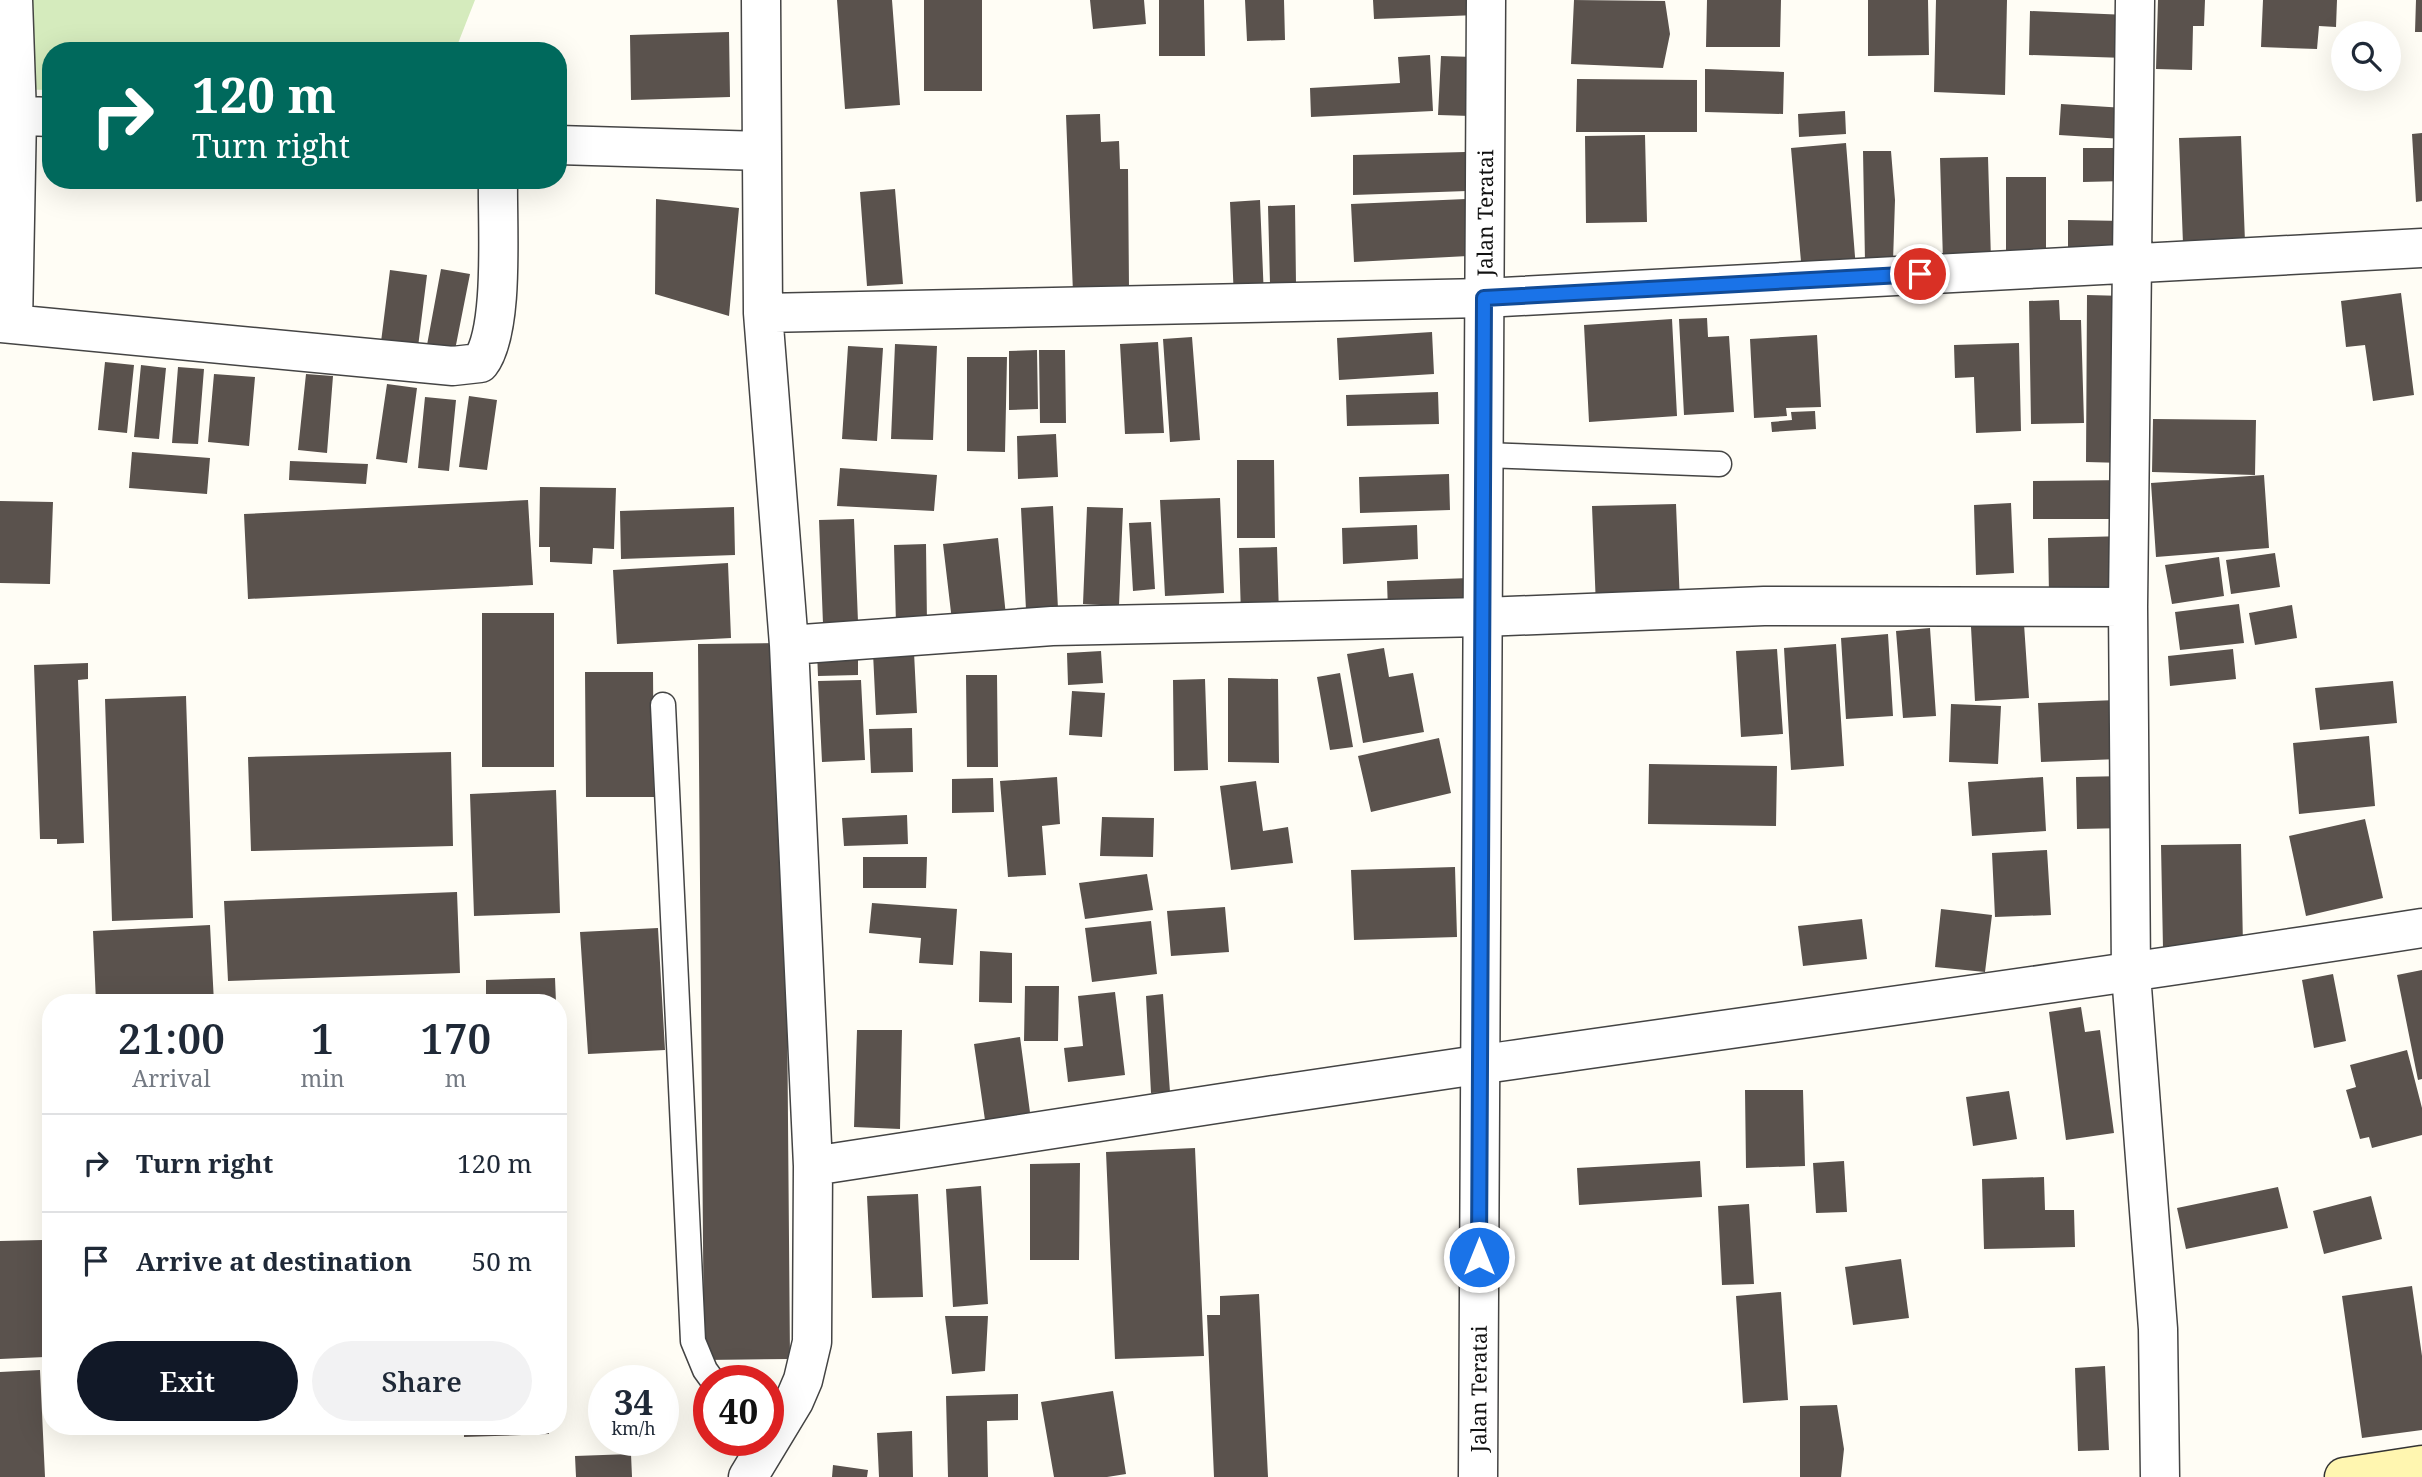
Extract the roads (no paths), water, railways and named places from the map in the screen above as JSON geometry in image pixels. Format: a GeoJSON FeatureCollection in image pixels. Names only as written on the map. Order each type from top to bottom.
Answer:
{"type":"FeatureCollection","features":[{"type":"Feature","properties":{"kind":"main road"},"geometry":{"type":"LineString","coordinates":[[2344,1477],[2422,1465]]}},
{"type":"Feature","properties":{"kind":"street"},"geometry":{"type":"LineString","coordinates":[[13,0],[23,116],[6,323],[453,366],[480,363],[492,341],[496,310],[498,189]]}},
{"type":"Feature","properties":{"kind":"street"},"geometry":{"type":"LineString","coordinates":[[761,0],[763,313],[789,645],[813,1166],[811,1355],[794,1401],[784,1416]]}},
{"type":"Feature","properties":{"kind":"street","name":"Jalan Teratai"},"geometry":{"type":"LineString","coordinates":[[1478,1477],[1486,0]]}},
{"type":"Feature","properties":{"kind":"street"},"geometry":{"type":"LineString","coordinates":[[2135,0],[2128,607],[2131,974],[2158,1329],[2160,1477]]}},
{"type":"Feature","properties":{"kind":"street"},"geometry":{"type":"LineString","coordinates":[[567,145],[762,152]]}},
{"type":"Feature","properties":{"kind":"street"},"geometry":{"type":"LineString","coordinates":[[763,313],[1484,298],[1682,285],[2131,265],[2422,248]]}},
{"type":"Feature","properties":{"kind":"street"},"geometry":{"type":"LineString","coordinates":[[789,645],[1052,626],[1483,617],[1764,606],[2128,607]]}},
{"type":"Feature","properties":{"kind":"street"},"geometry":{"type":"LineString","coordinates":[[813,1166],[1480,1064],[2131,974],[2422,928]]}},
{"type":"Feature","properties":{"kind":"street"},"geometry":{"type":"LineString","coordinates":[[748,1477],[759,1456]]}},
{"type":"Feature","properties":{"kind":"lane"},"geometry":{"type":"LineString","coordinates":[[1484,455],[1720,464]]}},
{"type":"Feature","properties":{"kind":"lane"},"geometry":{"type":"LineString","coordinates":[[663,705],[693,1340],[703,1365]]}}]}
